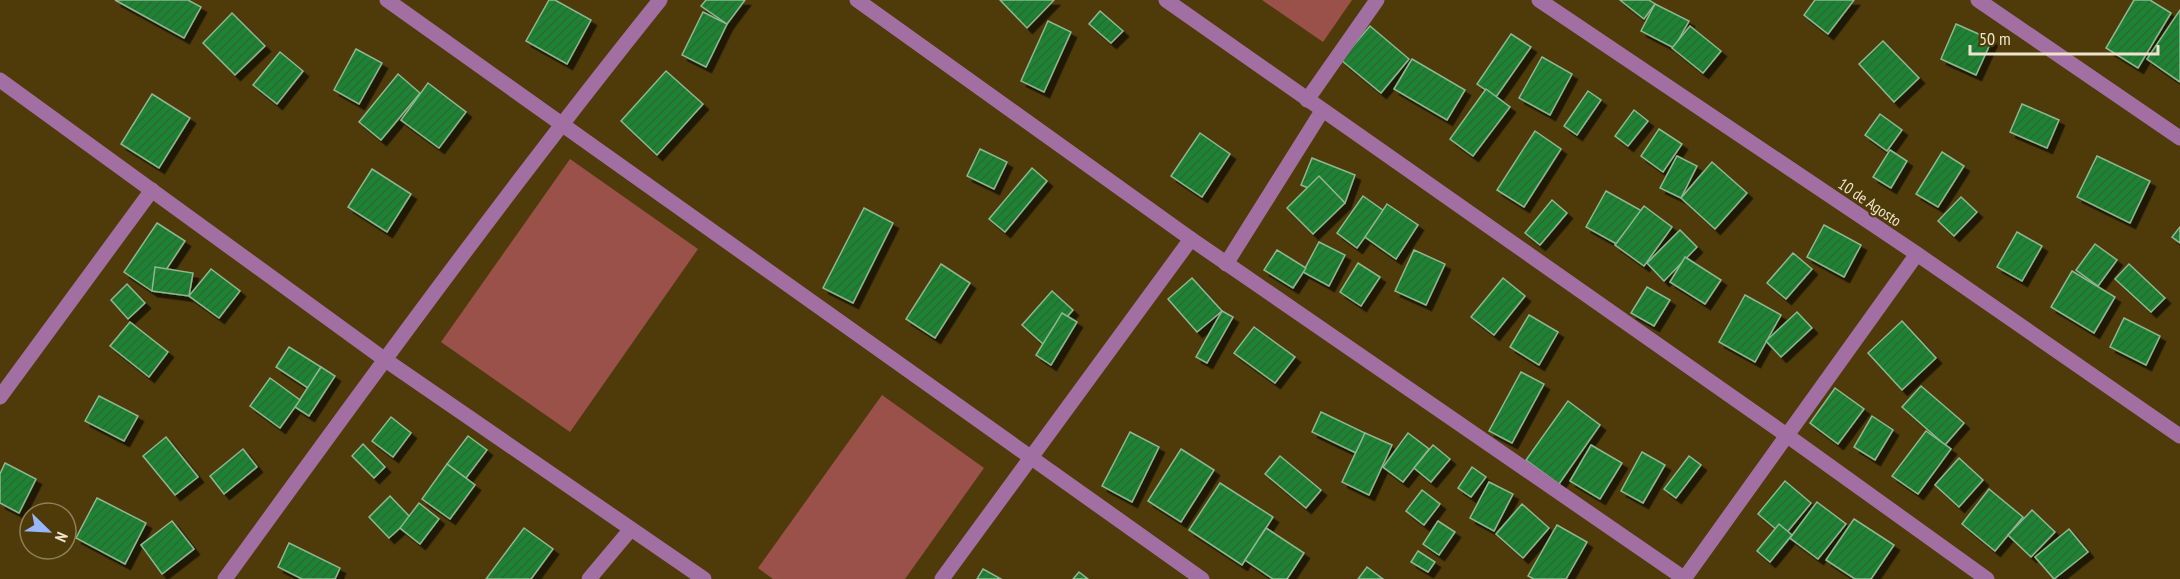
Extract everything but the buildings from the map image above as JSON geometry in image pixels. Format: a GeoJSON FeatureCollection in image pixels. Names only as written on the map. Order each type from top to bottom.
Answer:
{"type":"FeatureCollection","features":[{"type":"Feature","properties":{"kind":"street"},"geometry":{"type":"LineString","coordinates":[[387,0],[1202,579]]}},
{"type":"Feature","properties":{"kind":"street"},"geometry":{"type":"LineString","coordinates":[[225,579],[384,359],[560,124],[660,0]]}},
{"type":"Feature","properties":{"kind":"street"},"geometry":{"type":"LineString","coordinates":[[857,0],[1226,264],[1684,579],[1785,434],[1917,255]]}},
{"type":"Feature","properties":{"kind":"street"},"geometry":{"type":"LineString","coordinates":[[1166,0],[1785,434],[1987,579]]}},
{"type":"Feature","properties":{"kind":"street"},"geometry":{"type":"LineString","coordinates":[[1307,100],[1377,0]]}},
{"type":"Feature","properties":{"kind":"street","name":"10 de Agosto"},"geometry":{"type":"LineString","coordinates":[[1539,0],[2180,436]]}},
{"type":"Feature","properties":{"kind":"street"},"geometry":{"type":"LineString","coordinates":[[1978,0],[2180,138]]}},
{"type":"Feature","properties":{"kind":"street"},"geometry":{"type":"LineString","coordinates":[[0,80],[384,359],[704,579]]}},
{"type":"Feature","properties":{"kind":"street"},"geometry":{"type":"LineString","coordinates":[[1226,264],[1322,111]]}},
{"type":"Feature","properties":{"kind":"street"},"geometry":{"type":"LineString","coordinates":[[0,397],[152,190]]}},
{"type":"Feature","properties":{"kind":"street"},"geometry":{"type":"LineString","coordinates":[[942,579],[1191,239]]}},
{"type":"Feature","properties":{"kind":"street"},"geometry":{"type":"LineString","coordinates":[[589,579],[631,529]]}},
{"type":"Feature","properties":{"kind":"shaded area"},"geometry":{"type":"Polygon","coordinates":[[[1262,0],[1352,0],[1323,42],[1262,0]]]}},
{"type":"Feature","properties":{"kind":"shaded area"},"geometry":{"type":"Polygon","coordinates":[[[570,159],[698,249],[570,432],[441,342],[570,159]]]}},
{"type":"Feature","properties":{"kind":"shaded area"},"geometry":{"type":"Polygon","coordinates":[[[882,395],[984,468],[905,579],[773,579],[758,568],[882,395]]]}}]}
